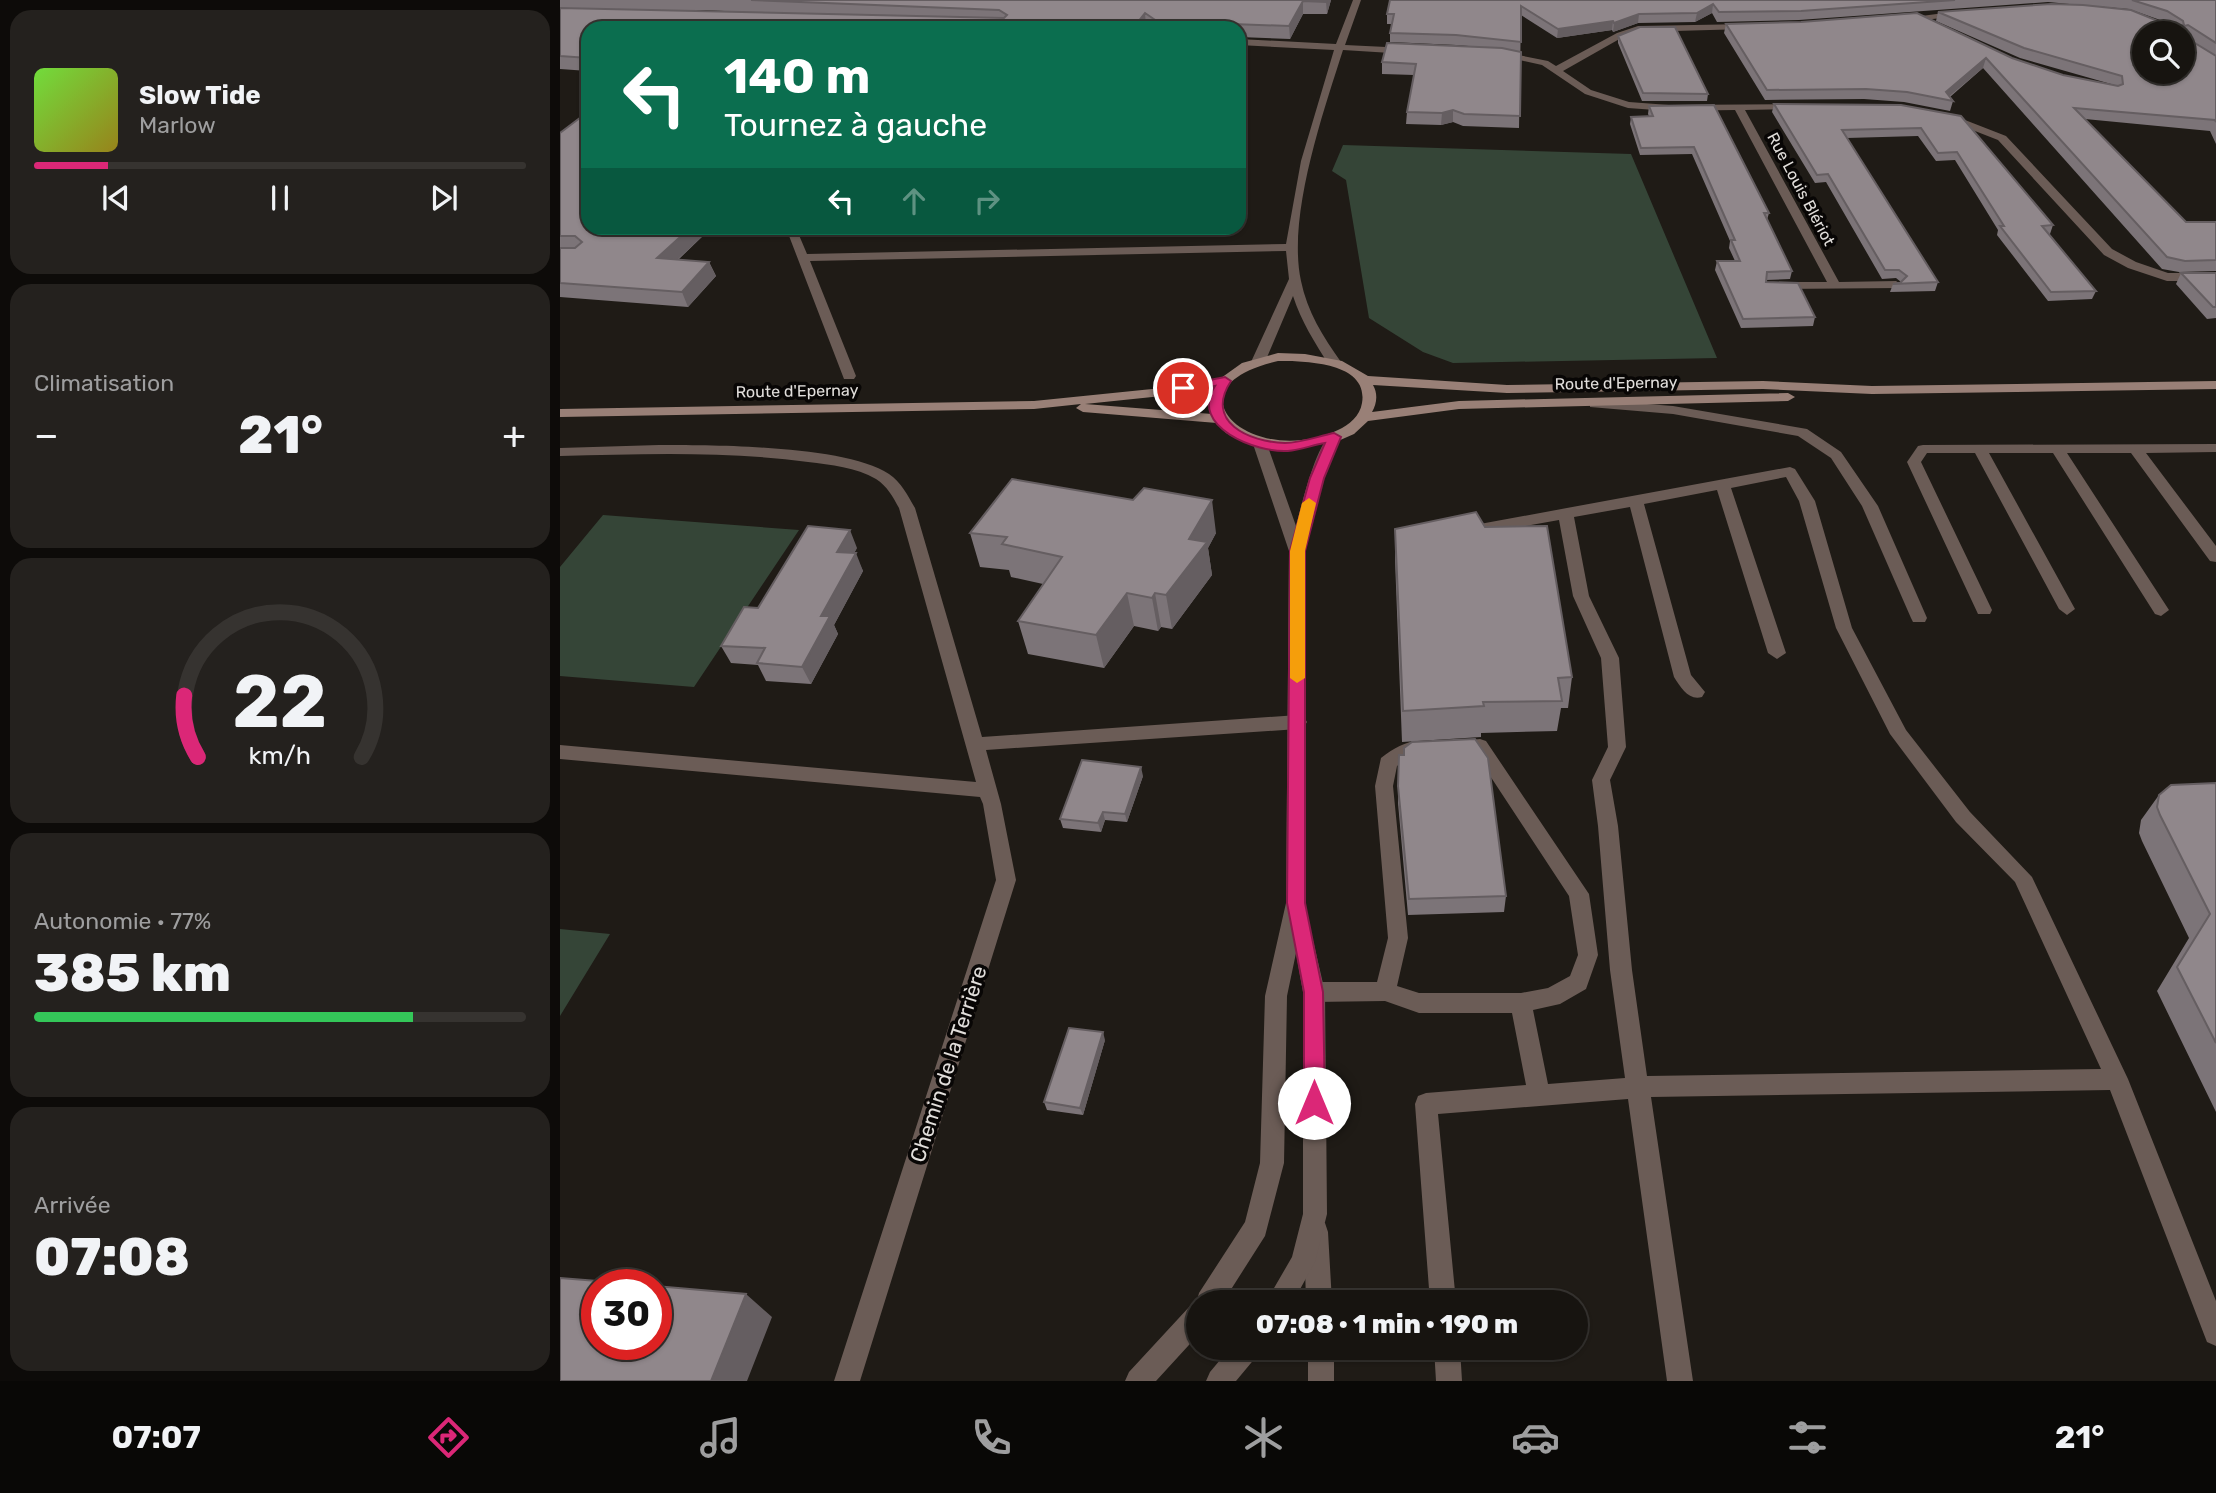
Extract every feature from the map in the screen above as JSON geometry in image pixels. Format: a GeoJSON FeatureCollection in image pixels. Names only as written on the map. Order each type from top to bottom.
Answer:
{"type":"FeatureCollection","features":[{"type":"Feature","properties":{"kind":"main road"},"geometry":{"type":"LineString","coordinates":[[1293,356],[1334,362],[1351,370],[1363,380],[1369,392],[1369,405],[1362,418],[1334,437],[1287,447],[1260,444],[1231,431],[1220,419],[1215,407],[1217,393],[1225,381],[1237,371],[1258,362],[1293,356]]}},
{"type":"Feature","properties":{"kind":"main road","name":"Route d'Epernay"},"geometry":{"type":"LineString","coordinates":[[1363,380],[1507,389],[1763,385],[1872,390],[2216,385]]}},
{"type":"Feature","properties":{"kind":"main road","name":"Route d'Epernay"},"geometry":{"type":"LineString","coordinates":[[560,413],[1034,405],[1162,392],[1225,381]]}},
{"type":"Feature","properties":{"kind":"main road","name":"Route d'Epernay"},"geometry":{"type":"LineString","coordinates":[[1362,418],[1459,405],[1794,397],[1872,390]]}},
{"type":"Feature","properties":{"kind":"main road","name":"Route d'Epernay"},"geometry":{"type":"LineString","coordinates":[[1034,405],[1220,419]]}},
{"type":"Feature","properties":{"kind":"street"},"geometry":{"type":"LineString","coordinates":[[1334,362],[1312,329],[1294,281],[1292,248],[1311,133],[1357,0]]}},
{"type":"Feature","properties":{"kind":"street"},"geometry":{"type":"LineString","coordinates":[[1891,19],[1971,13]]}},
{"type":"Feature","properties":{"kind":"street"},"geometry":{"type":"LineString","coordinates":[[1917,18],[1941,31]]}},
{"type":"Feature","properties":{"kind":"street"},"geometry":{"type":"LineString","coordinates":[[1557,70],[1619,35],[1638,29],[1760,26]]}},
{"type":"Feature","properties":{"kind":"street"},"geometry":{"type":"LineString","coordinates":[[1246,42],[1424,51]]}},
{"type":"Feature","properties":{"kind":"street"},"geometry":{"type":"LineString","coordinates":[[1489,54],[1534,60],[1557,70],[1588,92],[1628,105],[1669,108],[1815,106]]}},
{"type":"Feature","properties":{"kind":"street","name":"Rue Louis Blériot"},"geometry":{"type":"LineString","coordinates":[[1738,107],[1835,286]]}},
{"type":"Feature","properties":{"kind":"street"},"geometry":{"type":"LineString","coordinates":[[1934,113],[1974,125],[2002,138],[2108,252],[2132,265],[2166,276],[2216,277]]}},
{"type":"Feature","properties":{"kind":"street"},"geometry":{"type":"LineString","coordinates":[[794,235],[849,376]]}},
{"type":"Feature","properties":{"kind":"street"},"geometry":{"type":"LineString","coordinates":[[803,258],[1292,248]]}},
{"type":"Feature","properties":{"kind":"street"},"geometry":{"type":"LineString","coordinates":[[1258,362],[1294,281]]}},
{"type":"Feature","properties":{"kind":"street"},"geometry":{"type":"LineString","coordinates":[[1770,286],[1896,285]]}},
{"type":"Feature","properties":{"kind":"street"},"geometry":{"type":"LineString","coordinates":[[1511,403],[1609,404],[1673,410],[1802,432],[1836,455],[1870,506],[1919,618]]}},
{"type":"Feature","properties":{"kind":"street"},"geometry":{"type":"LineString","coordinates":[[1216,1290],[1256,1227],[1272,1163],[1276,996],[1296,903],[1297,551],[1317,478],[1334,437]]}},
{"type":"Feature","properties":{"kind":"street"},"geometry":{"type":"LineString","coordinates":[[1260,444],[1297,551]]}},
{"type":"Feature","properties":{"kind":"street"},"geometry":{"type":"LineString","coordinates":[[1979,448],[2067,609]]}},
{"type":"Feature","properties":{"kind":"street"},"geometry":{"type":"LineString","coordinates":[[2057,448],[2161,610]]}},
{"type":"Feature","properties":{"kind":"street"},"geometry":{"type":"LineString","coordinates":[[2135,448],[2216,557]]}},
{"type":"Feature","properties":{"kind":"street"},"geometry":{"type":"LineString","coordinates":[[1984,610],[1914,462],[1923,449],[2216,448]]}},
{"type":"Feature","properties":{"kind":"street","name":"Chemin de la Terrière"},"geometry":{"type":"LineString","coordinates":[[560,452],[646,450],[794,456],[846,464],[876,472],[894,485],[907,508],[988,790],[1006,880],[847,1381]]}},
{"type":"Feature","properties":{"kind":"street"},"geometry":{"type":"LineString","coordinates":[[1448,535],[1790,472],[1807,501],[1844,628],[1899,734],[1963,817],[2022,877],[2118,1079],[2216,1333]]}},
{"type":"Feature","properties":{"kind":"street"},"geometry":{"type":"LineString","coordinates":[[1723,485],[1777,653]]}},
{"type":"Feature","properties":{"kind":"street"},"geometry":{"type":"LineString","coordinates":[[1636,501],[1683,677],[1696,692]]}},
{"type":"Feature","properties":{"kind":"street"},"geometry":{"type":"LineString","coordinates":[[1566,514],[1581,596],[1610,658],[1618,747],[1601,780],[1608,826],[1621,970],[1640,1087],[1680,1381]]}},
{"type":"Feature","properties":{"kind":"street"},"geometry":{"type":"LineString","coordinates":[[974,744],[1298,722]]}},
{"type":"Feature","properties":{"kind":"street"},"geometry":{"type":"LineString","coordinates":[[1314,992],[1385,990],[1419,1003],[1521,1003],[1552,998],[1578,982],[1588,955],[1579,894],[1480,746],[1407,749],[1388,763],[1384,786],[1398,938],[1385,990]]}},
{"type":"Feature","properties":{"kind":"street"},"geometry":{"type":"LineString","coordinates":[[560,752],[988,790]]}},
{"type":"Feature","properties":{"kind":"street"},"geometry":{"type":"LineString","coordinates":[[1296,903],[1314,992],[1315,1214],[1318,1290]]}},
{"type":"Feature","properties":{"kind":"street"},"geometry":{"type":"LineString","coordinates":[[1521,1003],[1539,1095]]}},
{"type":"Feature","properties":{"kind":"street"},"geometry":{"type":"LineString","coordinates":[[1442,1290],[1426,1104],[1640,1087],[2118,1079]]}},
{"type":"Feature","properties":{"kind":"street"},"geometry":{"type":"LineString","coordinates":[[1286,1290],[1303,1262],[1315,1214]]}},
{"type":"Feature","properties":{"kind":"street"},"geometry":{"type":"LineString","coordinates":[[1138,1381],[1186,1329]]}},
{"type":"Feature","properties":{"kind":"street"},"geometry":{"type":"LineString","coordinates":[[1219,1381],[1237,1360]]}},
{"type":"Feature","properties":{"kind":"street"},"geometry":{"type":"LineString","coordinates":[[1321,1360],[1321,1381]]}},
{"type":"Feature","properties":{"kind":"street"},"geometry":{"type":"LineString","coordinates":[[1448,1360],[1449,1381]]}},
{"type":"Feature","properties":{"kind":"green space"},"geometry":{"type":"Polygon","coordinates":[[[1343,145],[1631,154],[1717,358],[1453,363],[1423,352],[1369,318],[1346,180],[1332,171],[1343,145]]]}},
{"type":"Feature","properties":{"kind":"green space"},"geometry":{"type":"Polygon","coordinates":[[[603,515],[799,530],[694,687],[560,676],[560,567],[603,515]]]}},
{"type":"Feature","properties":{"kind":"green space"},"geometry":{"type":"Polygon","coordinates":[[[560,929],[610,934],[560,1016],[560,929]]]}},
{"type":"Feature","properties":{"kind":"building"},"geometry":{"type":"Polygon","coordinates":[[[751,0],[1327,0],[1303,1],[1289,26],[1246,24],[1246,21],[1157,21],[1145,13],[1139,21],[581,21],[581,58],[560,56],[560,8],[1004,18],[1007,15],[999,10],[751,0]]]}},
{"type":"Feature","properties":{"kind":"building"},"geometry":{"type":"Polygon","coordinates":[[[1390,0],[1955,0],[1801,11],[1719,12],[1713,4],[1697,13],[1639,14],[1614,23],[1558,29],[1521,6],[1521,42],[1456,35],[1390,33],[1394,14],[1387,14],[1390,0]]]}},
{"type":"Feature","properties":{"kind":"building"},"geometry":{"type":"Polygon","coordinates":[[[2132,0],[2216,0],[2216,43],[2195,30],[2195,21],[2183,21],[2167,11],[2132,0]]]}},
{"type":"Feature","properties":{"kind":"building"},"geometry":{"type":"Polygon","coordinates":[[[2051,4],[2131,10],[2158,21],[2132,21],[2132,84],[2195,84],[2195,43],[2216,56],[2216,122],[2074,108],[2186,222],[2216,222],[2216,260],[2185,261],[2167,257],[1986,58],[1946,92],[1953,101],[1907,92],[1866,89],[1767,90],[1726,24],[1801,22],[1917,13],[2012,58],[2063,75],[2118,86],[2123,84],[2122,76],[2024,48],[1938,12],[2051,4]]]}},
{"type":"Feature","properties":{"kind":"building"},"geometry":{"type":"Polygon","coordinates":[[[1640,27],[1675,27],[1708,94],[1643,93],[1618,36],[1640,27]]]}},
{"type":"Feature","properties":{"kind":"building"},"geometry":{"type":"Polygon","coordinates":[[[1387,43],[1502,48],[1521,52],[1520,116],[1464,114],[1453,110],[1442,113],[1407,112],[1416,64],[1382,62],[1387,43]]]}},
{"type":"Feature","properties":{"kind":"building"},"geometry":{"type":"Polygon","coordinates":[[[1774,104],[1901,105],[1961,116],[2053,225],[2042,226],[2096,291],[2051,292],[2000,226],[2004,226],[1957,152],[1938,153],[1921,128],[1842,130],[1938,282],[1893,284],[1900,283],[1907,276],[1899,270],[1885,270],[1828,174],[1817,175],[1774,104]]]}},
{"type":"Feature","properties":{"kind":"building"},"geometry":{"type":"Polygon","coordinates":[[[1714,105],[1769,213],[1764,213],[1792,271],[1767,272],[1766,282],[1798,283],[1815,317],[1743,319],[1717,261],[1740,261],[1731,240],[1735,240],[1694,147],[1641,148],[1631,117],[1653,116],[1649,106],[1714,105]]]}},
{"type":"Feature","properties":{"kind":"building"},"geometry":{"type":"Polygon","coordinates":[[[581,117],[581,235],[682,235],[657,258],[709,262],[682,292],[560,283],[560,248],[575,248],[582,242],[575,236],[560,236],[560,133],[581,117]]]}},
{"type":"Feature","properties":{"kind":"building"},"geometry":{"type":"Polygon","coordinates":[[[2181,273],[2216,273],[2216,307],[2213,307],[2181,273]]]}},
{"type":"Feature","properties":{"kind":"building"},"geometry":{"type":"Polygon","coordinates":[[[1012,479],[1133,500],[1144,488],[1212,500],[1189,539],[1207,542],[1166,595],[1155,593],[1152,598],[1127,593],[1096,635],[1018,621],[1062,557],[1002,544],[1007,537],[970,533],[1012,479]]]}},
{"type":"Feature","properties":{"kind":"building"},"geometry":{"type":"Polygon","coordinates":[[[1476,512],[1485,527],[1547,526],[1572,677],[1558,678],[1562,701],[1483,702],[1484,706],[1403,711],[1395,529],[1476,512]]]}},
{"type":"Feature","properties":{"kind":"building"},"geometry":{"type":"Polygon","coordinates":[[[808,526],[850,530],[837,552],[856,553],[821,616],[830,616],[802,667],[757,663],[765,648],[721,646],[744,607],[758,608],[808,526]]]}},
{"type":"Feature","properties":{"kind":"building"},"geometry":{"type":"Polygon","coordinates":[[[1475,739],[1488,758],[1506,896],[1409,899],[1398,786],[1399,755],[1404,755],[1404,748],[1412,742],[1475,739]]]}},
{"type":"Feature","properties":{"kind":"building"},"geometry":{"type":"Polygon","coordinates":[[[1082,760],[1141,767],[1125,814],[1103,812],[1098,823],[1060,819],[1082,760]]]}},
{"type":"Feature","properties":{"kind":"building"},"geometry":{"type":"Polygon","coordinates":[[[2216,783],[2216,1043],[2177,967],[2210,914],[2157,807],[2159,795],[2171,785],[2216,783]]]}},
{"type":"Feature","properties":{"kind":"building"},"geometry":{"type":"Polygon","coordinates":[[[1069,1028],[1103,1032],[1080,1108],[1044,1102],[1069,1028]]]}},
{"type":"Feature","properties":{"kind":"building"},"geometry":{"type":"Polygon","coordinates":[[[560,1278],[581,1280],[581,1360],[672,1360],[672,1287],[746,1294],[711,1381],[560,1381],[560,1278]]]}},
{"type":"Feature","properties":{"kind":"slow traffic"},"geometry":{"type":"LineString","coordinates":[[1297,678],[1297,551],[1309,503]]}},
{"type":"Feature","properties":{"kind":"route"},"geometry":{"type":"LineString","coordinates":[[1183,388],[1225,381],[1217,393],[1215,407],[1220,419],[1231,431],[1260,444],[1287,447],[1334,437],[1317,478],[1297,551],[1296,903],[1314,992],[1314,1103]]}}]}
